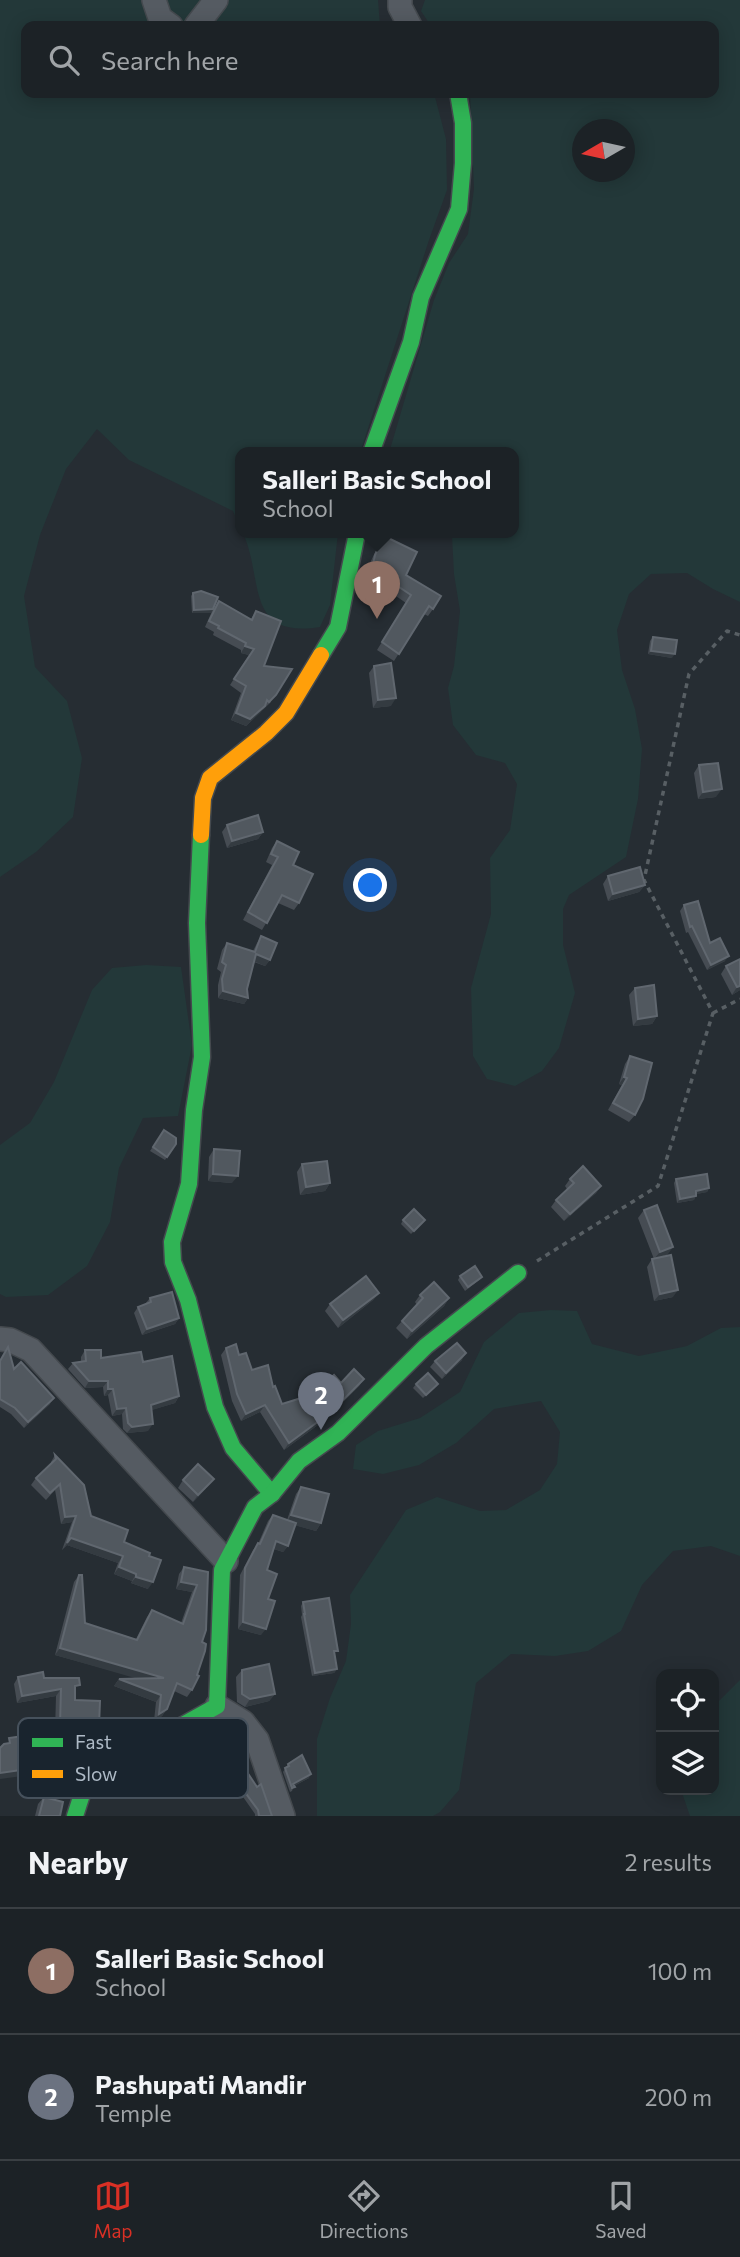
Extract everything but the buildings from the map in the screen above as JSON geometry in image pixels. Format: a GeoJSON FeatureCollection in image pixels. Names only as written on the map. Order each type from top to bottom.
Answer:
{"type":"FeatureCollection","features":[{"type":"Feature","properties":{"kind":"street"},"geometry":{"type":"LineString","coordinates":[[154,0],[160,18],[164,21]]}},
{"type":"Feature","properties":{"kind":"street"},"geometry":{"type":"LineString","coordinates":[[200,21],[216,0]]}},
{"type":"Feature","properties":{"kind":"street"},"geometry":{"type":"LineString","coordinates":[[400,0],[400,7],[407,21]]}},
{"type":"Feature","properties":{"kind":"street"},"geometry":{"type":"LineString","coordinates":[[373,447],[411,342],[421,297],[459,209],[463,123],[459,98]]}},
{"type":"Feature","properties":{"kind":"street"},"geometry":{"type":"LineString","coordinates":[[272,1494],[233,1448],[215,1407],[188,1300],[173,1262],[172,1242],[189,1184],[194,1110],[202,1057],[197,923],[202,808],[210,778],[266,733],[286,713],[338,627],[356,538]]}},
{"type":"Feature","properties":{"kind":"street"},"geometry":{"type":"LineString","coordinates":[[217,1706],[222,1570],[255,1507],[272,1494],[299,1461],[338,1433],[426,1346],[518,1273]]}},
{"type":"Feature","properties":{"kind":"street"},"geometry":{"type":"LineString","coordinates":[[0,1339],[10,1340],[32,1350],[226,1561]]}},
{"type":"Feature","properties":{"kind":"street"},"geometry":{"type":"LineString","coordinates":[[195,1718],[217,1706]]}},
{"type":"Feature","properties":{"kind":"street"},"geometry":{"type":"LineString","coordinates":[[217,1706],[236,1718]]}},
{"type":"Feature","properties":{"kind":"street"},"geometry":{"type":"LineString","coordinates":[[248,1728],[257,1740],[283,1816]]}},
{"type":"Feature","properties":{"kind":"street"},"geometry":{"type":"LineString","coordinates":[[75,1816],[81,1798]]}},
{"type":"Feature","properties":{"kind":"path"},"geometry":{"type":"LineString","coordinates":[[713,1013],[644,880],[689,674],[727,631],[740,635]]}},
{"type":"Feature","properties":{"kind":"path"},"geometry":{"type":"LineString","coordinates":[[518,1273],[657,1186],[713,1013],[740,999]]}},
{"type":"Feature","properties":{"kind":"green space"},"geometry":{"type":"Polygon","coordinates":[[[0,0],[378,0],[380,21],[21,21],[21,98],[435,98],[446,139],[447,190],[362,447],[235,447],[235,516],[233,511],[129,460],[97,429],[66,469],[40,535],[24,596],[35,667],[67,701],[82,758],[73,817],[36,852],[0,877],[0,0]]]}},
{"type":"Feature","properties":{"kind":"green space"},"geometry":{"type":"Polygon","coordinates":[[[425,0],[740,0],[740,602],[687,573],[651,574],[629,594],[617,630],[622,670],[635,709],[642,749],[638,799],[626,857],[569,895],[563,909],[563,945],[575,993],[559,1048],[542,1071],[515,1086],[487,1079],[473,1056],[471,988],[491,914],[490,858],[510,830],[517,784],[505,763],[476,755],[453,725],[448,688],[454,666],[460,611],[452,538],[519,538],[519,447],[391,447],[434,300],[449,263],[468,234],[474,189],[470,98],[719,98],[719,21],[428,21],[421,11],[425,0]]]}},
{"type":"Feature","properties":{"kind":"green space"},"geometry":{"type":"Polygon","coordinates":[[[245,538],[337,538],[330,605],[320,627],[296,628],[279,624],[268,615],[261,602],[245,538]]]}},
{"type":"Feature","properties":{"kind":"green space"},"geometry":{"type":"Polygon","coordinates":[[[146,965],[181,967],[192,1045],[178,1116],[143,1118],[119,1168],[110,1222],[87,1266],[48,1295],[6,1297],[0,1294],[0,1145],[30,1123],[54,1082],[92,990],[112,968],[146,965]]]}},
{"type":"Feature","properties":{"kind":"green space"},"geometry":{"type":"Polygon","coordinates":[[[577,1311],[592,1344],[639,1356],[687,1346],[721,1328],[740,1327],[740,1556],[711,1546],[673,1551],[642,1585],[621,1631],[588,1651],[555,1656],[511,1654],[476,1683],[459,1790],[440,1812],[433,1816],[317,1816],[317,1739],[330,1698],[346,1661],[351,1624],[350,1595],[406,1510],[437,1497],[480,1511],[506,1510],[540,1490],[557,1464],[560,1432],[541,1401],[494,1409],[456,1443],[419,1465],[383,1474],[353,1469],[356,1445],[378,1431],[420,1418],[460,1392],[484,1342],[519,1313],[577,1311]]]}},
{"type":"Feature","properties":{"kind":"green space"},"geometry":{"type":"Polygon","coordinates":[[[740,1680],[740,1816],[690,1816],[683,1795],[719,1795],[719,1701],[740,1680]]]}},
{"type":"Feature","properties":{"kind":"traffic: fast"},"geometry":{"type":"LineString","coordinates":[[373,447],[411,342],[421,297],[459,209],[463,123],[459,98]]}},
{"type":"Feature","properties":{"kind":"traffic: fast"},"geometry":{"type":"LineString","coordinates":[[321,655],[338,627],[356,538]]}},
{"type":"Feature","properties":{"kind":"traffic: fast"},"geometry":{"type":"LineString","coordinates":[[201,835],[197,923],[202,1057],[194,1110],[189,1184],[172,1242],[173,1262],[188,1300],[215,1407],[233,1448],[272,1494]]}},
{"type":"Feature","properties":{"kind":"traffic: fast"},"geometry":{"type":"LineString","coordinates":[[195,1718],[217,1706],[222,1570],[255,1507],[272,1494],[299,1461],[338,1433],[426,1346],[518,1273]]}},
{"type":"Feature","properties":{"kind":"traffic: fast"},"geometry":{"type":"LineString","coordinates":[[75,1816],[81,1798]]}},
{"type":"Feature","properties":{"kind":"traffic: slow"},"geometry":{"type":"LineString","coordinates":[[201,835],[203,798],[210,778],[266,733],[286,713],[321,655]]}},
{"type":"Feature","properties":{"kind":"place","name":"Salleri Basic School"},"geometry":{"type":"Point","coordinates":[377,619]}},
{"type":"Feature","properties":{"kind":"place","name":"Pashupati Mandir"},"geometry":{"type":"Point","coordinates":[321,1430]}}]}
